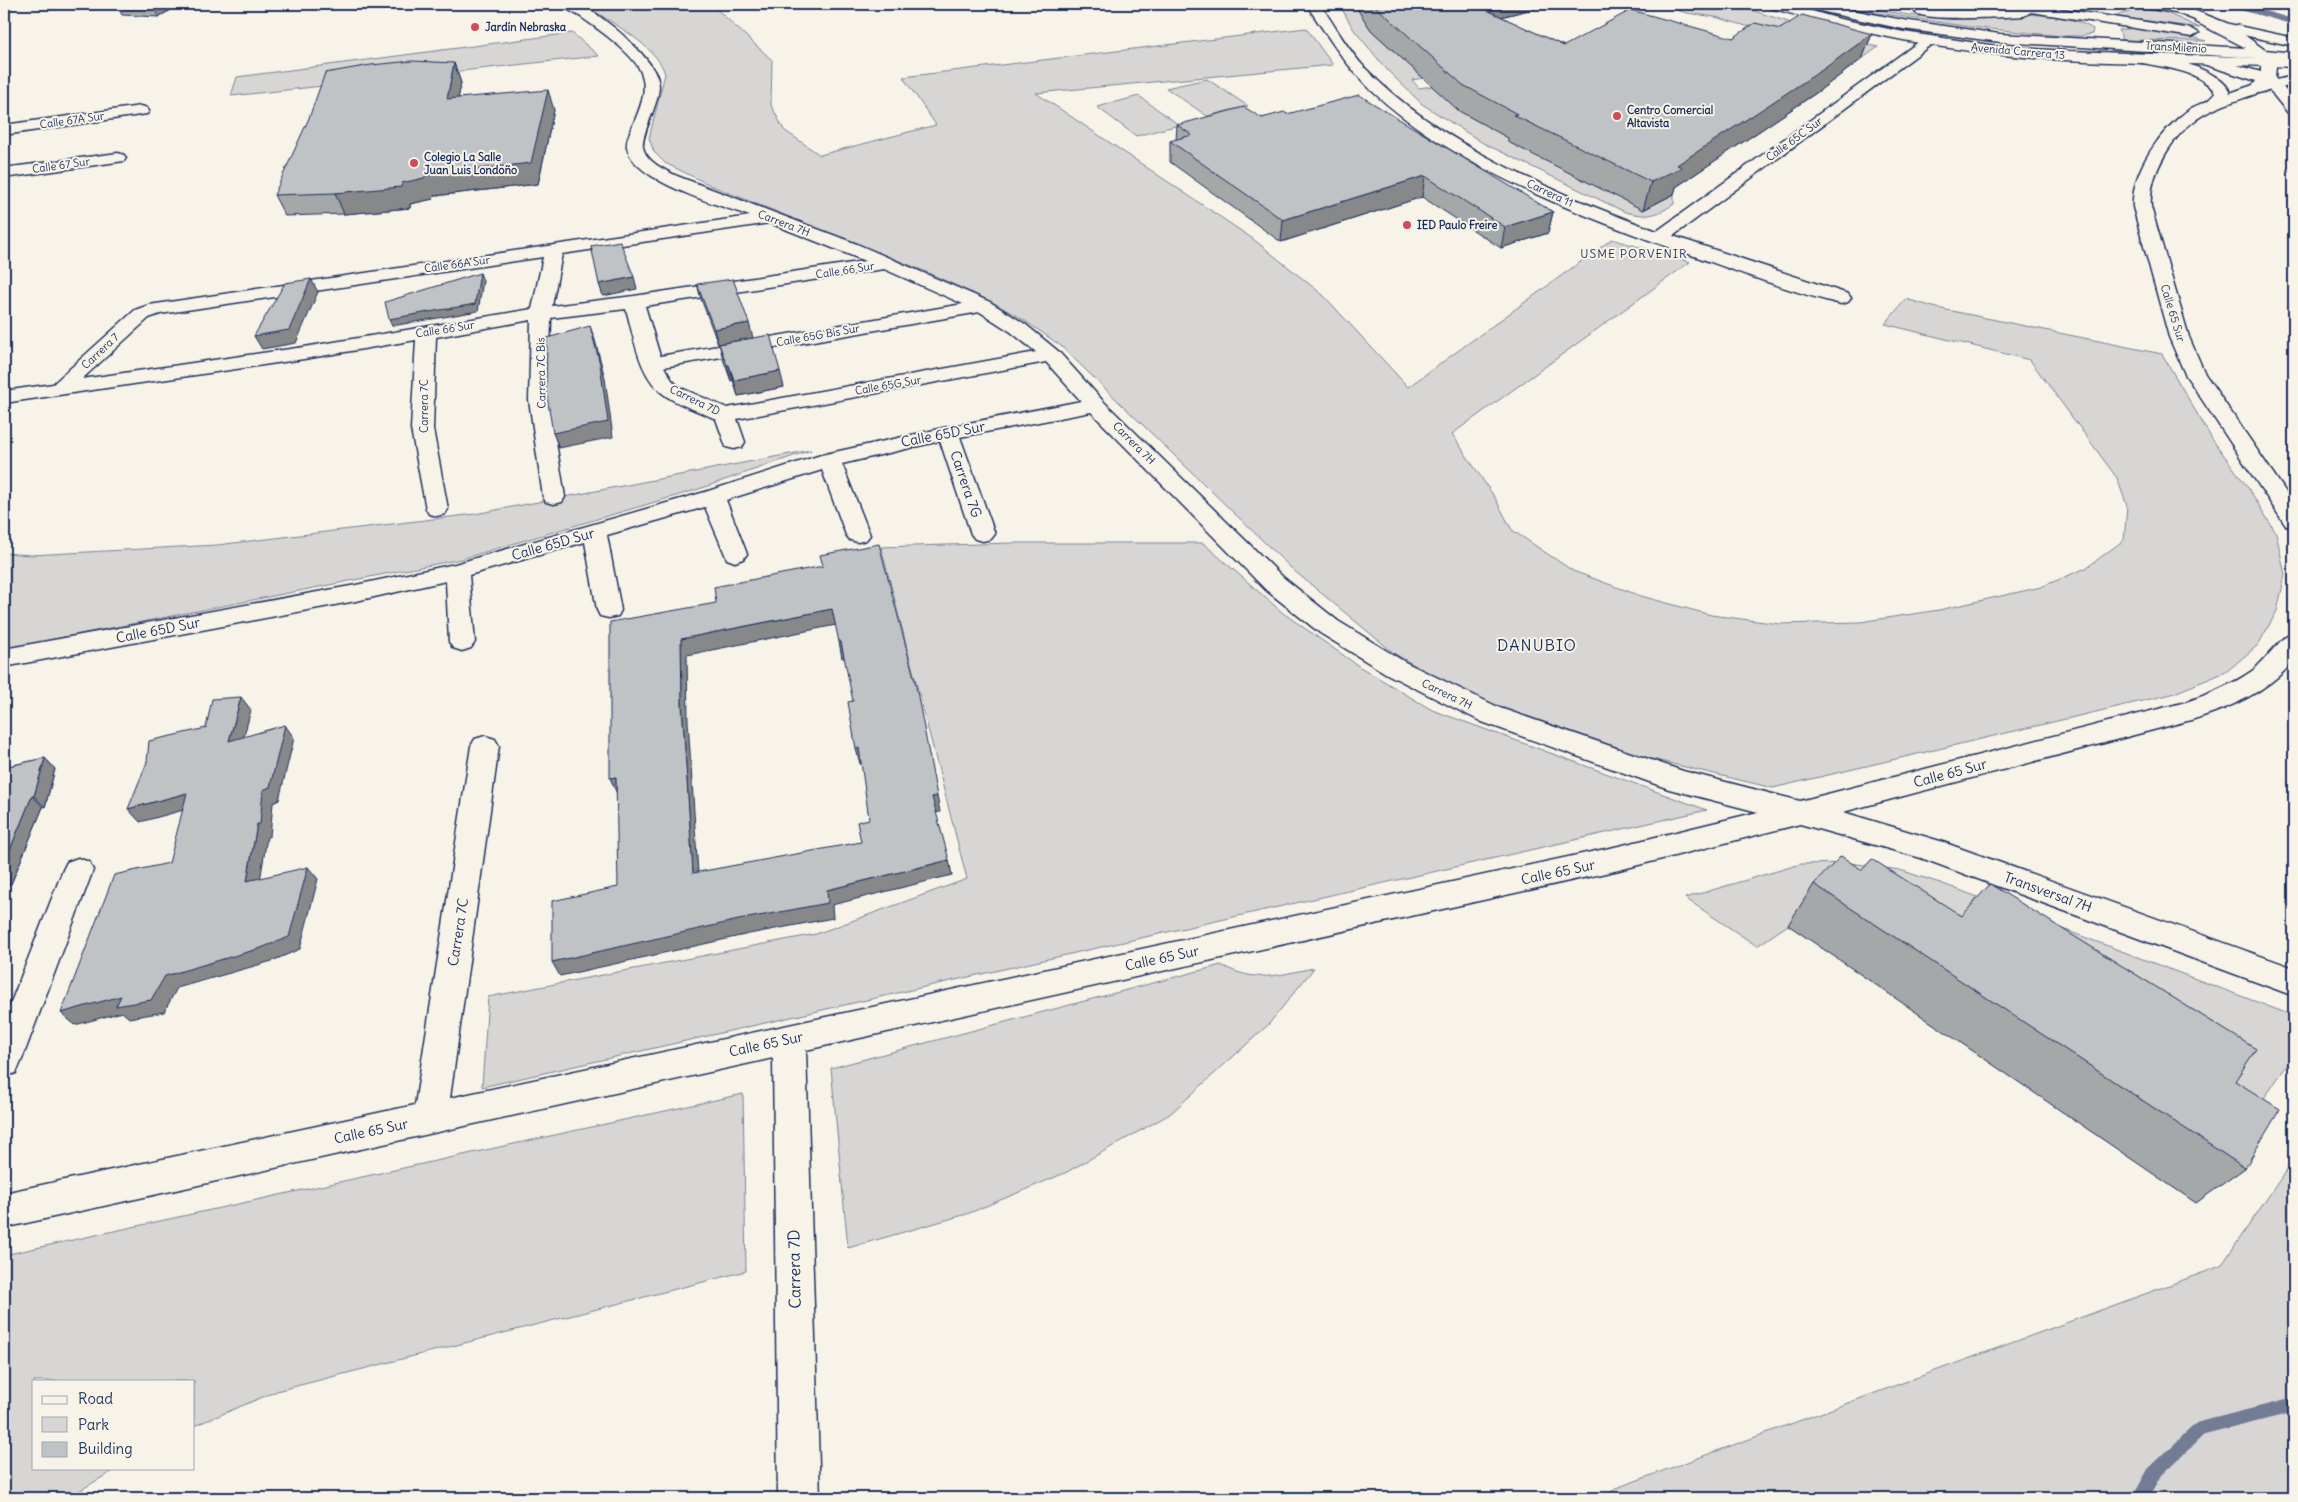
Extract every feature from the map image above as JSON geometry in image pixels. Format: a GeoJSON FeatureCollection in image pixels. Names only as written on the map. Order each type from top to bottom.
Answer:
{"type":"FeatureCollection","features":[{"type":"Feature","properties":{"kind":"street","name":"Carrera 7H"},"geometry":{"type":"LineString","coordinates":[[569,4],[633,52],[646,67],[650,76],[651,94],[635,140],[642,162],[671,180],[886,263],[983,306],[1030,336],[1051,355],[1096,405],[1275,584],[1330,627],[1378,658],[1491,715],[1680,781],[1798,813]]}},
{"type":"Feature","properties":{"kind":"street","name":"Carrera 11"},"geometry":{"type":"LineString","coordinates":[[1314,4],[1348,57],[1375,86],[1410,116],[1457,145],[1514,176],[1579,206],[1659,238],[1840,298]]}},
{"type":"Feature","properties":{"kind":"street","name":"Avenida Carrera 13"},"geometry":{"type":"LineString","coordinates":[[1773,4],[1844,25],[1929,41],[2037,54],[2197,58],[2264,57]]}},
{"type":"Feature","properties":{"kind":"street","name":"TransMilenio"},"geometry":{"type":"LineString","coordinates":[[1806,4],[1942,31],[2058,42],[2264,57],[2294,57]]}},
{"type":"Feature","properties":{"kind":"street","name":"TransMilenio"},"geometry":{"type":"LineString","coordinates":[[1953,4],[2101,14],[2125,10]]}},
{"type":"Feature","properties":{"kind":"street","name":"TransMilenio"},"geometry":{"type":"LineString","coordinates":[[2004,4],[2294,47]]}},
{"type":"Feature","properties":{"kind":"street","name":"TransMilenio"},"geometry":{"type":"LineString","coordinates":[[2034,4],[2095,22],[2110,33],[2103,38],[2058,42]]}},
{"type":"Feature","properties":{"kind":"street"},"geometry":{"type":"LineString","coordinates":[[2145,4],[2181,10]]}},
{"type":"Feature","properties":{"kind":"street"},"geometry":{"type":"LineString","coordinates":[[2167,4],[2246,41],[2264,57],[2270,68],[2266,84]]}},
{"type":"Feature","properties":{"kind":"street","name":"TransMilenio"},"geometry":{"type":"LineString","coordinates":[[1905,10],[1955,14],[2063,12]]}},
{"type":"Feature","properties":{"kind":"street"},"geometry":{"type":"LineString","coordinates":[[2201,19],[2242,31],[2294,42]]}},
{"type":"Feature","properties":{"kind":"street","name":"Calle 65C Sur"},"geometry":{"type":"LineString","coordinates":[[1659,238],[1929,41]]}},
{"type":"Feature","properties":{"kind":"street"},"geometry":{"type":"LineString","coordinates":[[2133,57],[2177,67],[2208,77],[2218,84],[2223,92],[2220,98],[2211,106]]}},
{"type":"Feature","properties":{"kind":"street"},"geometry":{"type":"LineString","coordinates":[[2264,57],[2294,63]]}},
{"type":"Feature","properties":{"kind":"street"},"geometry":{"type":"LineString","coordinates":[[2197,58],[2234,67],[2266,84],[2294,110]]}},
{"type":"Feature","properties":{"kind":"street","name":"Calle 65 Sur"},"geometry":{"type":"LineString","coordinates":[[2294,81],[2266,84],[2187,117],[2148,168],[2141,195],[2142,207],[2178,337],[2186,357],[2195,374],[2294,521]]}},
{"type":"Feature","properties":{"kind":"street","name":"Calle 67A Sur"},"geometry":{"type":"LineString","coordinates":[[4,130],[141,111]]}},
{"type":"Feature","properties":{"kind":"street","name":"Calle 67 Sur"},"geometry":{"type":"LineString","coordinates":[[4,173],[118,158]]}},
{"type":"Feature","properties":{"kind":"street","name":"Calle 66A Sur"},"geometry":{"type":"LineString","coordinates":[[142,314],[172,305],[773,218]]}},
{"type":"Feature","properties":{"kind":"street","name":"Carrera 7C Bis"},"geometry":{"type":"LineString","coordinates":[[554,250],[541,313],[539,400],[554,496]]}},
{"type":"Feature","properties":{"kind":"street","name":"Calle 66 Sur"},"geometry":{"type":"LineString","coordinates":[[4,398],[304,353],[541,313],[634,302],[886,263]]}},
{"type":"Feature","properties":{"kind":"street","name":"Carrera 7D"},"geometry":{"type":"LineString","coordinates":[[634,302],[653,363],[661,382],[671,390],[725,415],[734,442]]}},
{"type":"Feature","properties":{"kind":"street","name":"Calle 65G Bis Sur"},"geometry":{"type":"LineString","coordinates":[[653,363],[983,306]]}},
{"type":"Feature","properties":{"kind":"street","name":"Carrera 7"},"geometry":{"type":"LineString","coordinates":[[59,389],[142,314]]}},
{"type":"Feature","properties":{"kind":"street","name":"Carrera 7C"},"geometry":{"type":"LineString","coordinates":[[426,332],[422,429],[437,509]]}},
{"type":"Feature","properties":{"kind":"street","name":"Calle 65G Sur"},"geometry":{"type":"LineString","coordinates":[[725,415],[1051,355]]}},
{"type":"Feature","properties":{"kind":"street","name":"Calle 65D Sur"},"geometry":{"type":"LineString","coordinates":[[4,658],[356,593],[457,571],[713,497],[829,460],[948,433],[1096,405]]}},
{"type":"Feature","properties":{"kind":"street","name":"Carrera 7G"},"geometry":{"type":"LineString","coordinates":[[948,433],[984,534]]}},
{"type":"Feature","properties":{"kind":"street"},"geometry":{"type":"LineString","coordinates":[[829,460],[858,535]]}},
{"type":"Feature","properties":{"kind":"street"},"geometry":{"type":"LineString","coordinates":[[713,497],[735,554]]}},
{"type":"Feature","properties":{"kind":"street"},"geometry":{"type":"LineString","coordinates":[[595,532],[609,610]]}},
{"type":"Feature","properties":{"kind":"street"},"geometry":{"type":"LineString","coordinates":[[457,571],[462,642]]}},
{"type":"Feature","properties":{"kind":"street","name":"Calle 65 Sur"},"geometry":{"type":"LineString","coordinates":[[4,1211],[1619,858],[1798,813],[2208,704],[2233,695],[2263,678],[2282,660],[2294,642]]}},
{"type":"Feature","properties":{"kind":"street","name":"Carrera 7C"},"geometry":{"type":"LineString","coordinates":[[430,1118],[485,746]]}},
{"type":"Feature","properties":{"kind":"street","name":"Transversal 7H"},"geometry":{"type":"LineString","coordinates":[[1798,813],[1876,832],[1930,849],[2294,982]]}},
{"type":"Feature","properties":{"kind":"street"},"geometry":{"type":"LineString","coordinates":[[4,1062],[78,870]]}},
{"type":"Feature","properties":{"kind":"street","name":"Carrera 7D"},"geometry":{"type":"LineString","coordinates":[[790,1039],[799,1498]]}},
{"type":"Feature","properties":{"kind":"green space"},"geometry":{"type":"Polygon","coordinates":[[[583,4],[711,4],[772,60],[771,105],[784,130],[820,155],[936,125],[903,77],[1306,28],[1333,65],[1036,93],[1253,239],[1323,295],[1408,387],[1612,239],[1690,262],[1452,434],[1495,498],[1512,530],[1573,571],[1641,596],[1711,615],[1780,624],[1860,622],[1939,610],[2041,587],[2086,568],[2124,540],[2127,506],[2117,478],[2030,360],[1885,324],[1906,299],[1937,308],[2162,354],[2212,439],[2249,489],[2276,533],[2285,575],[2277,611],[2258,645],[2226,672],[2172,694],[1773,788],[1639,756],[1528,721],[1461,692],[1395,654],[1292,569],[1061,346],[1024,320],[990,301],[924,271],[712,186],[665,163],[654,152],[649,138],[665,74],[660,64],[653,54],[630,34],[583,4]]]}},
{"type":"Feature","properties":{"kind":"green space"},"geometry":{"type":"Polygon","coordinates":[[[1021,4],[1137,4],[1079,7],[1021,4]]]}},
{"type":"Feature","properties":{"kind":"green space"},"geometry":{"type":"Polygon","coordinates":[[[1339,4],[1354,4],[1371,30],[1423,78],[1412,80],[1419,88],[1432,86],[1643,210],[1674,194],[1674,204],[1656,214],[1650,215],[1625,212],[1483,143],[1422,104],[1388,71],[1354,30],[1339,4]]]}},
{"type":"Feature","properties":{"kind":"green space"},"geometry":{"type":"Polygon","coordinates":[[[1654,4],[1733,4],[1834,37],[1878,47],[1862,59],[1715,17],[1687,13],[1654,4]]]}},
{"type":"Feature","properties":{"kind":"green space"},"geometry":{"type":"Polygon","coordinates":[[[1833,4],[1920,16],[2010,14],[2056,17],[2076,21],[2093,29],[2092,34],[2062,36],[1970,27],[1865,11],[1833,4]]]}},
{"type":"Feature","properties":{"kind":"green space"},"geometry":{"type":"Polygon","coordinates":[[[2136,4],[2147,4],[2200,28],[2111,16],[2129,12],[2135,8],[2136,4]]]}},
{"type":"Feature","properties":{"kind":"green space"},"geometry":{"type":"Polygon","coordinates":[[[2135,28],[2181,34],[2206,41],[2121,40],[2118,30],[2135,28]]]}},
{"type":"Feature","properties":{"kind":"green space"},"geometry":{"type":"Polygon","coordinates":[[[572,33],[599,56],[231,96],[237,77],[572,33]]]}},
{"type":"Feature","properties":{"kind":"green space"},"geometry":{"type":"Polygon","coordinates":[[[1207,79],[1248,106],[1207,116],[1166,88],[1207,79]]]}},
{"type":"Feature","properties":{"kind":"green space"},"geometry":{"type":"Polygon","coordinates":[[[1139,96],[1179,125],[1136,136],[1097,107],[1139,96]]]}},
{"type":"Feature","properties":{"kind":"green space"},"geometry":{"type":"Polygon","coordinates":[[[811,450],[696,490],[461,559],[4,649],[4,553],[31,555],[217,545],[475,514],[811,450]]]}},
{"type":"Feature","properties":{"kind":"green space"},"geometry":{"type":"Polygon","coordinates":[[[1012,543],[1203,543],[1283,613],[1360,667],[1432,710],[1707,810],[482,1087],[488,997],[816,934],[967,879],[881,547],[1012,543]]]}},
{"type":"Feature","properties":{"kind":"green space"},"geometry":{"type":"Polygon","coordinates":[[[1850,863],[1900,870],[1943,884],[2294,1016],[2294,1055],[2231,1146],[1815,898],[1788,925],[1757,946],[1685,898],[1801,864],[1850,863]]]}},
{"type":"Feature","properties":{"kind":"green space"},"geometry":{"type":"Polygon","coordinates":[[[1221,965],[1234,971],[1256,976],[1277,975],[1314,968],[1268,1025],[1170,1114],[1065,1173],[967,1214],[848,1248],[831,1068],[1221,965]]]}},
{"type":"Feature","properties":{"kind":"green space"},"geometry":{"type":"Polygon","coordinates":[[[743,1094],[746,1271],[277,1391],[195,1426],[195,1380],[32,1380],[32,1470],[115,1470],[67,1498],[4,1498],[4,1255],[743,1094]]]}},
{"type":"Feature","properties":{"kind":"green space"},"geometry":{"type":"Polygon","coordinates":[[[2294,1159],[2294,1498],[1601,1498],[1619,1487],[2221,1266],[2294,1159]]]}},
{"type":"Feature","properties":{"kind":"building"},"geometry":{"type":"Polygon","coordinates":[[[1373,4],[1474,4],[1564,46],[1631,10],[1733,38],[1755,23],[1780,29],[1802,15],[1872,34],[1825,68],[1677,165],[1682,167],[1651,182],[1513,115],[1517,114],[1463,85],[1373,4]]]}},
{"type":"Feature","properties":{"kind":"building"},"geometry":{"type":"Polygon","coordinates":[[[412,61],[454,63],[447,99],[548,90],[531,163],[426,175],[424,178],[402,183],[401,187],[335,193],[274,195],[309,118],[325,73],[371,65],[412,61]]]}},
{"type":"Feature","properties":{"kind":"building"},"geometry":{"type":"Polygon","coordinates":[[[1359,95],[1553,212],[1505,227],[1425,176],[1283,220],[1170,141],[1192,135],[1177,125],[1244,107],[1262,118],[1284,112],[1287,114],[1359,95]]]}},
{"type":"Feature","properties":{"kind":"building"},"geometry":{"type":"Polygon","coordinates":[[[620,241],[634,277],[599,284],[591,246],[620,241]]]}},
{"type":"Feature","properties":{"kind":"building"},"geometry":{"type":"Polygon","coordinates":[[[480,273],[475,304],[389,319],[385,302],[480,273]]]}},
{"type":"Feature","properties":{"kind":"building"},"geometry":{"type":"Polygon","coordinates":[[[311,279],[289,330],[254,336],[285,283],[311,279]]]}},
{"type":"Feature","properties":{"kind":"building"},"geometry":{"type":"Polygon","coordinates":[[[733,279],[749,323],[714,329],[697,284],[733,279]]]}},
{"type":"Feature","properties":{"kind":"building"},"geometry":{"type":"Polygon","coordinates":[[[590,326],[600,364],[608,422],[553,433],[546,390],[547,338],[590,326]]]}},
{"type":"Feature","properties":{"kind":"building"},"geometry":{"type":"Polygon","coordinates":[[[770,335],[780,371],[734,380],[719,344],[770,335]]]}},
{"type":"Feature","properties":{"kind":"building"},"geometry":{"type":"Polygon","coordinates":[[[879,544],[915,681],[937,796],[932,797],[949,860],[827,890],[828,903],[743,919],[552,962],[552,901],[618,887],[616,777],[610,778],[610,622],[716,603],[714,587],[823,566],[820,555],[879,544]],[[832,609],[681,639],[682,705],[693,873],[861,842],[857,822],[869,819],[859,748],[856,749],[848,702],[853,701],[841,642],[839,642],[832,609]]]}},
{"type":"Feature","properties":{"kind":"building"},"geometry":{"type":"Polygon","coordinates":[[[241,697],[229,741],[285,725],[270,787],[263,790],[260,824],[257,824],[247,881],[308,867],[289,937],[261,948],[165,976],[151,1000],[116,1006],[121,996],[61,1013],[114,875],[169,863],[187,793],[128,809],[147,762],[149,741],[206,728],[212,699],[241,697]]]}},
{"type":"Feature","properties":{"kind":"building"},"geometry":{"type":"Polygon","coordinates":[[[45,758],[34,796],[32,796],[4,864],[4,767],[45,758]]]}},
{"type":"Feature","properties":{"kind":"building"},"geometry":{"type":"Polygon","coordinates":[[[1841,856],[1862,870],[1872,859],[1962,916],[1990,884],[2256,1049],[2235,1081],[2280,1109],[2245,1168],[1814,884],[1841,856]]]}},
{"type":"Feature","properties":{"kind":"waterway"},"geometry":{"type":"LineString","coordinates":[[2230,4],[2294,22]]}},
{"type":"Feature","properties":{"kind":"waterway"},"geometry":{"type":"LineString","coordinates":[[2140,1498],[2154,1473],[2200,1429],[2294,1405]]}},
{"type":"Feature","properties":{"kind":"place","name":"Jardín Nebraska"},"geometry":{"type":"Point","coordinates":[475,27]}},
{"type":"Feature","properties":{"kind":"place","name":"Centro Comercial Altavista"},"geometry":{"type":"Point","coordinates":[1617,116]}},
{"type":"Feature","properties":{"kind":"place","name":"Colegio La Salle Juan Luis Londoño"},"geometry":{"type":"Point","coordinates":[414,163]}},
{"type":"Feature","properties":{"kind":"place","name":"IED Paulo Freire"},"geometry":{"type":"Point","coordinates":[1407,225]}},
{"type":"Feature","properties":{"kind":"district","name":"USME PORVENIR"},"geometry":{"type":"Point","coordinates":[1634,254]}},
{"type":"Feature","properties":{"kind":"district","name":"DANUBIO"},"geometry":{"type":"Point","coordinates":[1537,645]}}]}
